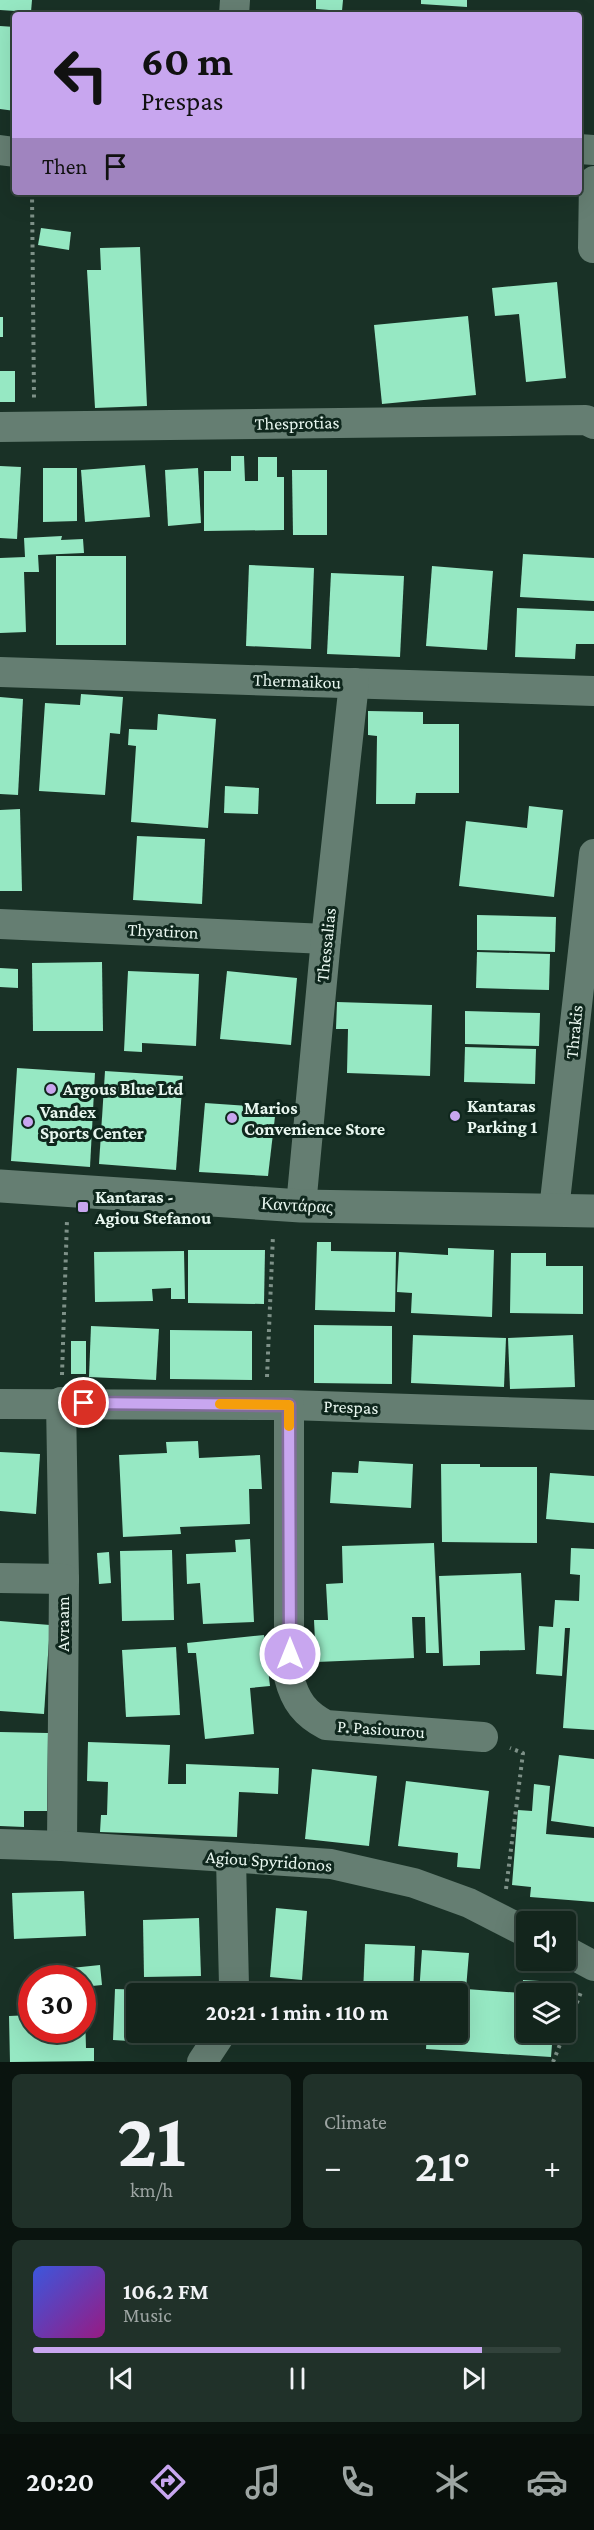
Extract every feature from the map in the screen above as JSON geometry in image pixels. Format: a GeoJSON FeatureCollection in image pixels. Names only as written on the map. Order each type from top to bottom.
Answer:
{"type":"FeatureCollection","features":[{"type":"Feature","properties":{"kind":"street"},"geometry":{"type":"LineString","coordinates":[[592,248],[594,181]]}},
{"type":"Feature","properties":{"kind":"street","name":"Thesprotias"},"geometry":{"type":"LineString","coordinates":[[0,427],[586,420],[594,424]]}},
{"type":"Feature","properties":{"kind":"street","name":"Thermaikou"},"geometry":{"type":"LineString","coordinates":[[0,672],[594,691]]}},
{"type":"Feature","properties":{"kind":"street","name":"Thessalias"},"geometry":{"type":"LineString","coordinates":[[287,1205],[326,939],[354,683]]}},
{"type":"Feature","properties":{"kind":"street","name":"Thrakis"},"geometry":{"type":"LineString","coordinates":[[554,1210],[594,854]]}},
{"type":"Feature","properties":{"kind":"street","name":"Thyatiron"},"geometry":{"type":"LineString","coordinates":[[0,924],[326,939]]}},
{"type":"Feature","properties":{"kind":"street","name":"Καντάρας"},"geometry":{"type":"LineString","coordinates":[[0,1186],[287,1205],[594,1211]]}},
{"type":"Feature","properties":{"kind":"street","name":"Prespas"},"geometry":{"type":"LineString","coordinates":[[0,1404],[61,1402],[278,1405],[594,1415]]}},
{"type":"Feature","properties":{"kind":"street","name":"Avraam"},"geometry":{"type":"LineString","coordinates":[[61,1402],[64,1579],[62,1846]]}},
{"type":"Feature","properties":{"kind":"street","name":"P. Pasiourou"},"geometry":{"type":"LineString","coordinates":[[278,1405],[290,1677],[293,1691],[302,1707],[311,1717],[326,1725],[483,1737]]}},
{"type":"Feature","properties":{"kind":"street"},"geometry":{"type":"LineString","coordinates":[[0,1578],[64,1579]]}},
{"type":"Feature","properties":{"kind":"street","name":"Agiou Spyridonos"},"geometry":{"type":"LineString","coordinates":[[0,1844],[331,1864],[414,1883],[469,1903],[514,1926]]}},
{"type":"Feature","properties":{"kind":"street"},"geometry":{"type":"LineString","coordinates":[[231,1859],[234,1983]]}},
{"type":"Feature","properties":{"kind":"street"},"geometry":{"type":"LineString","coordinates":[[576,1956],[594,1964]]}},
{"type":"Feature","properties":{"kind":"street"},"geometry":{"type":"LineString","coordinates":[[202,2062],[215,2043]]}},
{"type":"Feature","properties":{"kind":"path"},"geometry":{"type":"LineString","coordinates":[[32,195],[34,426]]}},
{"type":"Feature","properties":{"kind":"path"},"geometry":{"type":"LineString","coordinates":[[61,1402],[68,1190]]}},
{"type":"Feature","properties":{"kind":"path"},"geometry":{"type":"LineString","coordinates":[[278,1405],[287,1205]]}},
{"type":"Feature","properties":{"kind":"path"},"geometry":{"type":"LineString","coordinates":[[483,1737],[523,1753],[514,1926]]}},
{"type":"Feature","properties":{"kind":"path"},"geometry":{"type":"LineString","coordinates":[[576,2006],[594,1964]]}},
{"type":"Feature","properties":{"kind":"path"},"geometry":{"type":"LineString","coordinates":[[553,2062],[561,2043]]}},
{"type":"Feature","properties":{"kind":"building"},"geometry":{"type":"Polygon","coordinates":[[[0,0],[32,0],[31,12],[0,10],[0,0]]]}},
{"type":"Feature","properties":{"kind":"building"},"geometry":{"type":"Polygon","coordinates":[[[316,0],[343,0],[342,11],[316,9],[316,0]]]}},
{"type":"Feature","properties":{"kind":"building"},"geometry":{"type":"Polygon","coordinates":[[[421,0],[467,0],[467,7],[421,4],[421,0]]]}},
{"type":"Feature","properties":{"kind":"building"},"geometry":{"type":"Polygon","coordinates":[[[0,26],[12,27],[12,111],[0,109],[0,26]]]}},
{"type":"Feature","properties":{"kind":"building"},"geometry":{"type":"Polygon","coordinates":[[[41,228],[71,232],[69,250],[38,245],[41,228]]]}},
{"type":"Feature","properties":{"kind":"building"},"geometry":{"type":"Polygon","coordinates":[[[140,247],[147,406],[95,408],[87,270],[101,270],[100,248],[140,247]]]}},
{"type":"Feature","properties":{"kind":"building"},"geometry":{"type":"Polygon","coordinates":[[[557,282],[566,378],[526,382],[519,314],[495,316],[492,288],[557,282]]]}},
{"type":"Feature","properties":{"kind":"building"},"geometry":{"type":"Polygon","coordinates":[[[468,316],[476,395],[382,404],[374,325],[468,316]]]}},
{"type":"Feature","properties":{"kind":"building"},"geometry":{"type":"Polygon","coordinates":[[[0,317],[3,317],[3,337],[0,337],[0,317]]]}},
{"type":"Feature","properties":{"kind":"building"},"geometry":{"type":"Polygon","coordinates":[[[0,371],[15,371],[15,402],[0,402],[0,371]]]}},
{"type":"Feature","properties":{"kind":"building"},"geometry":{"type":"Polygon","coordinates":[[[231,456],[244,456],[245,481],[258,481],[258,457],[277,457],[277,477],[284,477],[284,530],[204,531],[204,471],[231,471],[231,456]]]}},
{"type":"Feature","properties":{"kind":"building"},"geometry":{"type":"Polygon","coordinates":[[[145,465],[150,517],[85,522],[81,470],[145,465]]]}},
{"type":"Feature","properties":{"kind":"building"},"geometry":{"type":"Polygon","coordinates":[[[0,466],[21,467],[17,539],[0,538],[0,466]]]}},
{"type":"Feature","properties":{"kind":"building"},"geometry":{"type":"Polygon","coordinates":[[[43,468],[77,468],[77,521],[43,522],[43,468]]]}},
{"type":"Feature","properties":{"kind":"building"},"geometry":{"type":"Polygon","coordinates":[[[198,468],[201,523],[168,526],[165,470],[198,468]]]}},
{"type":"Feature","properties":{"kind":"building"},"geometry":{"type":"Polygon","coordinates":[[[292,470],[327,470],[327,535],[293,535],[292,470]]]}},
{"type":"Feature","properties":{"kind":"building"},"geometry":{"type":"Polygon","coordinates":[[[62,536],[61,540],[83,539],[84,553],[38,555],[39,572],[24,572],[26,632],[0,633],[0,558],[25,557],[24,538],[62,536]]]}},
{"type":"Feature","properties":{"kind":"building"},"geometry":{"type":"Polygon","coordinates":[[[523,554],[594,558],[594,601],[520,597],[523,554]]]}},
{"type":"Feature","properties":{"kind":"building"},"geometry":{"type":"Polygon","coordinates":[[[56,556],[126,556],[126,645],[56,645],[56,556]]]}},
{"type":"Feature","properties":{"kind":"building"},"geometry":{"type":"Polygon","coordinates":[[[249,565],[314,568],[311,649],[246,646],[249,565]]]}},
{"type":"Feature","properties":{"kind":"building"},"geometry":{"type":"Polygon","coordinates":[[[432,566],[493,571],[487,650],[426,646],[432,566]]]}},
{"type":"Feature","properties":{"kind":"building"},"geometry":{"type":"Polygon","coordinates":[[[331,573],[404,576],[400,657],[327,654],[331,573]]]}},
{"type":"Feature","properties":{"kind":"building"},"geometry":{"type":"Polygon","coordinates":[[[517,608],[594,611],[594,644],[576,644],[575,659],[515,657],[517,608]]]}},
{"type":"Feature","properties":{"kind":"building"},"geometry":{"type":"Polygon","coordinates":[[[81,694],[123,697],[120,734],[110,733],[105,795],[39,791],[45,703],[80,705],[81,694]]]}},
{"type":"Feature","properties":{"kind":"building"},"geometry":{"type":"Polygon","coordinates":[[[0,697],[23,699],[18,795],[0,794],[0,697]]]}},
{"type":"Feature","properties":{"kind":"building"},"geometry":{"type":"Polygon","coordinates":[[[368,711],[423,712],[423,724],[459,724],[459,793],[416,793],[415,804],[376,804],[377,736],[368,735],[368,711]]]}},
{"type":"Feature","properties":{"kind":"building"},"geometry":{"type":"Polygon","coordinates":[[[158,714],[216,719],[208,828],[131,822],[136,746],[128,745],[129,729],[157,730],[158,714]]]}},
{"type":"Feature","properties":{"kind":"building"},"geometry":{"type":"Polygon","coordinates":[[[225,786],[259,788],[258,814],[224,813],[225,786]]]}},
{"type":"Feature","properties":{"kind":"building"},"geometry":{"type":"Polygon","coordinates":[[[529,806],[563,810],[554,897],[459,886],[466,821],[527,828],[529,806]]]}},
{"type":"Feature","properties":{"kind":"building"},"geometry":{"type":"Polygon","coordinates":[[[20,809],[22,891],[0,891],[0,810],[20,809]]]}},
{"type":"Feature","properties":{"kind":"building"},"geometry":{"type":"Polygon","coordinates":[[[137,836],[205,839],[202,904],[133,900],[137,836]]]}},
{"type":"Feature","properties":{"kind":"building"},"geometry":{"type":"Polygon","coordinates":[[[477,915],[556,917],[555,952],[477,950],[477,915]]]}},
{"type":"Feature","properties":{"kind":"building"},"geometry":{"type":"Polygon","coordinates":[[[477,952],[550,954],[549,990],[476,988],[477,952]]]}},
{"type":"Feature","properties":{"kind":"building"},"geometry":{"type":"Polygon","coordinates":[[[102,962],[103,1031],[33,1031],[32,963],[102,962]]]}},
{"type":"Feature","properties":{"kind":"building"},"geometry":{"type":"Polygon","coordinates":[[[0,968],[18,969],[18,988],[0,987],[0,968]]]}},
{"type":"Feature","properties":{"kind":"building"},"geometry":{"type":"Polygon","coordinates":[[[128,971],[199,974],[196,1046],[142,1043],[142,1052],[124,1051],[128,971]]]}},
{"type":"Feature","properties":{"kind":"building"},"geometry":{"type":"Polygon","coordinates":[[[227,971],[297,978],[291,1045],[220,1039],[227,971]]]}},
{"type":"Feature","properties":{"kind":"building"},"geometry":{"type":"Polygon","coordinates":[[[337,1002],[432,1005],[430,1076],[347,1073],[348,1029],[336,1029],[337,1002]]]}},
{"type":"Feature","properties":{"kind":"building"},"geometry":{"type":"Polygon","coordinates":[[[465,1011],[540,1013],[539,1046],[465,1044],[465,1011]]]}},
{"type":"Feature","properties":{"kind":"building"},"geometry":{"type":"Polygon","coordinates":[[[465,1047],[536,1049],[535,1084],[464,1082],[465,1047]]]}},
{"type":"Feature","properties":{"kind":"building"},"geometry":{"type":"Polygon","coordinates":[[[17,1068],[95,1073],[90,1167],[11,1161],[17,1068]]]}},
{"type":"Feature","properties":{"kind":"building"},"geometry":{"type":"Polygon","coordinates":[[[105,1071],[183,1076],[176,1170],[99,1164],[105,1071]]]}},
{"type":"Feature","properties":{"kind":"building"},"geometry":{"type":"Polygon","coordinates":[[[205,1103],[276,1108],[268,1176],[199,1172],[205,1103]]]}},
{"type":"Feature","properties":{"kind":"building"},"geometry":{"type":"Polygon","coordinates":[[[317,1242],[331,1242],[331,1251],[396,1252],[395,1312],[315,1310],[317,1242]]]}},
{"type":"Feature","properties":{"kind":"building"},"geometry":{"type":"Polygon","coordinates":[[[448,1248],[494,1250],[492,1317],[411,1313],[412,1293],[397,1292],[399,1252],[448,1255],[448,1248]]]}},
{"type":"Feature","properties":{"kind":"building"},"geometry":{"type":"Polygon","coordinates":[[[188,1250],[265,1250],[264,1304],[188,1303],[188,1250]]]}},
{"type":"Feature","properties":{"kind":"building"},"geometry":{"type":"Polygon","coordinates":[[[184,1251],[185,1299],[171,1299],[171,1288],[152,1289],[153,1301],[95,1302],[94,1252],[184,1251]]]}},
{"type":"Feature","properties":{"kind":"building"},"geometry":{"type":"Polygon","coordinates":[[[511,1253],[546,1253],[546,1266],[583,1266],[583,1314],[510,1313],[511,1253]]]}},
{"type":"Feature","properties":{"kind":"building"},"geometry":{"type":"Polygon","coordinates":[[[314,1325],[392,1326],[392,1384],[314,1383],[314,1325]]]}},
{"type":"Feature","properties":{"kind":"building"},"geometry":{"type":"Polygon","coordinates":[[[91,1326],[159,1329],[156,1380],[89,1377],[91,1326]]]}},
{"type":"Feature","properties":{"kind":"building"},"geometry":{"type":"Polygon","coordinates":[[[170,1330],[252,1331],[252,1380],[170,1379],[170,1330]]]}},
{"type":"Feature","properties":{"kind":"building"},"geometry":{"type":"Polygon","coordinates":[[[413,1335],[506,1338],[504,1387],[411,1383],[413,1335]]]}},
{"type":"Feature","properties":{"kind":"building"},"geometry":{"type":"Polygon","coordinates":[[[573,1335],[575,1387],[510,1389],[508,1338],[573,1335]]]}},
{"type":"Feature","properties":{"kind":"building"},"geometry":{"type":"Polygon","coordinates":[[[71,1341],[86,1341],[86,1374],[71,1374],[71,1341]]]}},
{"type":"Feature","properties":{"kind":"building"},"geometry":{"type":"Polygon","coordinates":[[[198,1441],[199,1458],[260,1455],[262,1489],[249,1489],[250,1524],[180,1527],[181,1534],[123,1537],[119,1455],[167,1453],[166,1442],[198,1441]]]}},
{"type":"Feature","properties":{"kind":"building"},"geometry":{"type":"Polygon","coordinates":[[[0,1452],[40,1454],[36,1514],[0,1511],[0,1452]]]}},
{"type":"Feature","properties":{"kind":"building"},"geometry":{"type":"Polygon","coordinates":[[[359,1461],[413,1464],[411,1508],[330,1503],[332,1472],[358,1473],[359,1461]]]}},
{"type":"Feature","properties":{"kind":"building"},"geometry":{"type":"Polygon","coordinates":[[[441,1464],[537,1467],[537,1543],[442,1542],[441,1464]]]}},
{"type":"Feature","properties":{"kind":"building"},"geometry":{"type":"Polygon","coordinates":[[[550,1473],[594,1476],[594,1523],[546,1519],[550,1473]]]}},
{"type":"Feature","properties":{"kind":"building"},"geometry":{"type":"Polygon","coordinates":[[[250,1539],[254,1622],[203,1624],[200,1583],[187,1584],[186,1554],[236,1552],[235,1540],[250,1539]]]}},
{"type":"Feature","properties":{"kind":"building"},"geometry":{"type":"Polygon","coordinates":[[[434,1543],[439,1653],[426,1653],[425,1617],[412,1617],[414,1658],[316,1662],[314,1620],[328,1620],[326,1584],[343,1583],[342,1546],[434,1543]]]}},
{"type":"Feature","properties":{"kind":"building"},"geometry":{"type":"Polygon","coordinates":[[[571,1548],[594,1549],[594,1730],[563,1728],[570,1628],[565,1628],[562,1676],[536,1674],[539,1626],[553,1627],[555,1600],[579,1601],[580,1575],[570,1574],[571,1548]]]}},
{"type":"Feature","properties":{"kind":"building"},"geometry":{"type":"Polygon","coordinates":[[[172,1550],[174,1620],[122,1621],[120,1551],[172,1550]]]}},
{"type":"Feature","properties":{"kind":"building"},"geometry":{"type":"Polygon","coordinates":[[[109,1552],[111,1583],[99,1584],[97,1553],[109,1552]]]}},
{"type":"Feature","properties":{"kind":"building"},"geometry":{"type":"Polygon","coordinates":[[[521,1573],[525,1650],[480,1651],[480,1665],[443,1666],[439,1576],[521,1573]]]}},
{"type":"Feature","properties":{"kind":"building"},"geometry":{"type":"Polygon","coordinates":[[[0,1621],[50,1625],[44,1714],[0,1711],[0,1621]]]}},
{"type":"Feature","properties":{"kind":"building"},"geometry":{"type":"Polygon","coordinates":[[[264,1635],[270,1686],[250,1688],[254,1734],[205,1739],[196,1653],[188,1653],[187,1643],[264,1635]]]}},
{"type":"Feature","properties":{"kind":"building"},"geometry":{"type":"Polygon","coordinates":[[[176,1647],[180,1715],[126,1717],[122,1650],[176,1647]]]}},
{"type":"Feature","properties":{"kind":"building"},"geometry":{"type":"Polygon","coordinates":[[[0,1732],[48,1733],[47,1811],[24,1811],[24,1827],[0,1826],[0,1732]]]}},
{"type":"Feature","properties":{"kind":"building"},"geometry":{"type":"Polygon","coordinates":[[[88,1742],[170,1745],[168,1784],[186,1784],[186,1764],[279,1768],[278,1794],[239,1792],[237,1837],[100,1832],[101,1815],[107,1815],[108,1782],[87,1781],[88,1742]]]}},
{"type":"Feature","properties":{"kind":"building"},"geometry":{"type":"Polygon","coordinates":[[[559,1755],[594,1759],[594,1827],[551,1821],[559,1755]]]}},
{"type":"Feature","properties":{"kind":"building"},"geometry":{"type":"Polygon","coordinates":[[[312,1769],[377,1776],[369,1846],[305,1839],[312,1769]]]}},
{"type":"Feature","properties":{"kind":"building"},"geometry":{"type":"Polygon","coordinates":[[[406,1781],[489,1791],[480,1869],[457,1867],[458,1853],[398,1846],[406,1781]]]}},
{"type":"Feature","properties":{"kind":"building"},"geometry":{"type":"Polygon","coordinates":[[[534,1784],[550,1786],[546,1834],[594,1838],[594,1902],[530,1897],[531,1887],[512,1885],[518,1810],[532,1811],[534,1784]]]}},
{"type":"Feature","properties":{"kind":"building"},"geometry":{"type":"Polygon","coordinates":[[[84,1891],[86,1936],[14,1939],[12,1893],[84,1891]]]}},
{"type":"Feature","properties":{"kind":"building"},"geometry":{"type":"Polygon","coordinates":[[[276,1908],[307,1911],[302,1980],[270,1977],[276,1908]]]}},
{"type":"Feature","properties":{"kind":"building"},"geometry":{"type":"Polygon","coordinates":[[[199,1918],[201,1976],[144,1977],[143,1920],[199,1918]]]}},
{"type":"Feature","properties":{"kind":"building"},"geometry":{"type":"Polygon","coordinates":[[[365,1944],[415,1946],[413,1983],[363,1983],[365,1944]]]}},
{"type":"Feature","properties":{"kind":"building"},"geometry":{"type":"Polygon","coordinates":[[[422,1950],[469,1953],[466,1983],[420,1983],[422,1950]]]}},
{"type":"Feature","properties":{"kind":"building"},"geometry":{"type":"Polygon","coordinates":[[[96,1965],[100,1965],[102,1985],[96,1986],[96,1965]]]}},
{"type":"Feature","properties":{"kind":"building"},"geometry":{"type":"Polygon","coordinates":[[[523,1980],[556,1983],[523,1983],[523,1980]]]}},
{"type":"Feature","properties":{"kind":"building"},"geometry":{"type":"Polygon","coordinates":[[[115,1989],[126,1989],[126,2041],[113,2040],[115,1989]]]}},
{"type":"Feature","properties":{"kind":"building"},"geometry":{"type":"Polygon","coordinates":[[[468,1989],[516,1993],[516,2043],[552,2043],[551,2057],[426,2049],[426,2043],[468,2043],[468,1989]]]}},
{"type":"Feature","properties":{"kind":"building"},"geometry":{"type":"Polygon","coordinates":[[[9,2016],[18,2016],[18,2043],[86,2043],[86,2048],[94,2048],[94,2061],[10,2062],[9,2016]]]}},
{"type":"Feature","properties":{"kind":"slow traffic"},"geometry":{"type":"LineString","coordinates":[[220,1404],[289,1405],[289,1426]]}},
{"type":"Feature","properties":{"kind":"place","name":"Argous Blue Ltd"},"geometry":{"type":"Point","coordinates":[51,1089]}},
{"type":"Feature","properties":{"kind":"place","name":"Kantaras Parking 1"},"geometry":{"type":"Point","coordinates":[455,1116]}},
{"type":"Feature","properties":{"kind":"place","name":"Marios Convenience Store"},"geometry":{"type":"Point","coordinates":[232,1118]}},
{"type":"Feature","properties":{"kind":"place","name":"Vandex Sports Center"},"geometry":{"type":"Point","coordinates":[28,1122]}},
{"type":"Feature","properties":{"kind":"place","name":"Kantaras - Agiou Stefanou"},"geometry":{"type":"Point","coordinates":[83,1207]}},
{"type":"Feature","properties":{"kind":"route"},"geometry":{"type":"LineString","coordinates":[[84,1403],[289,1405],[290,1654]]}}]}
